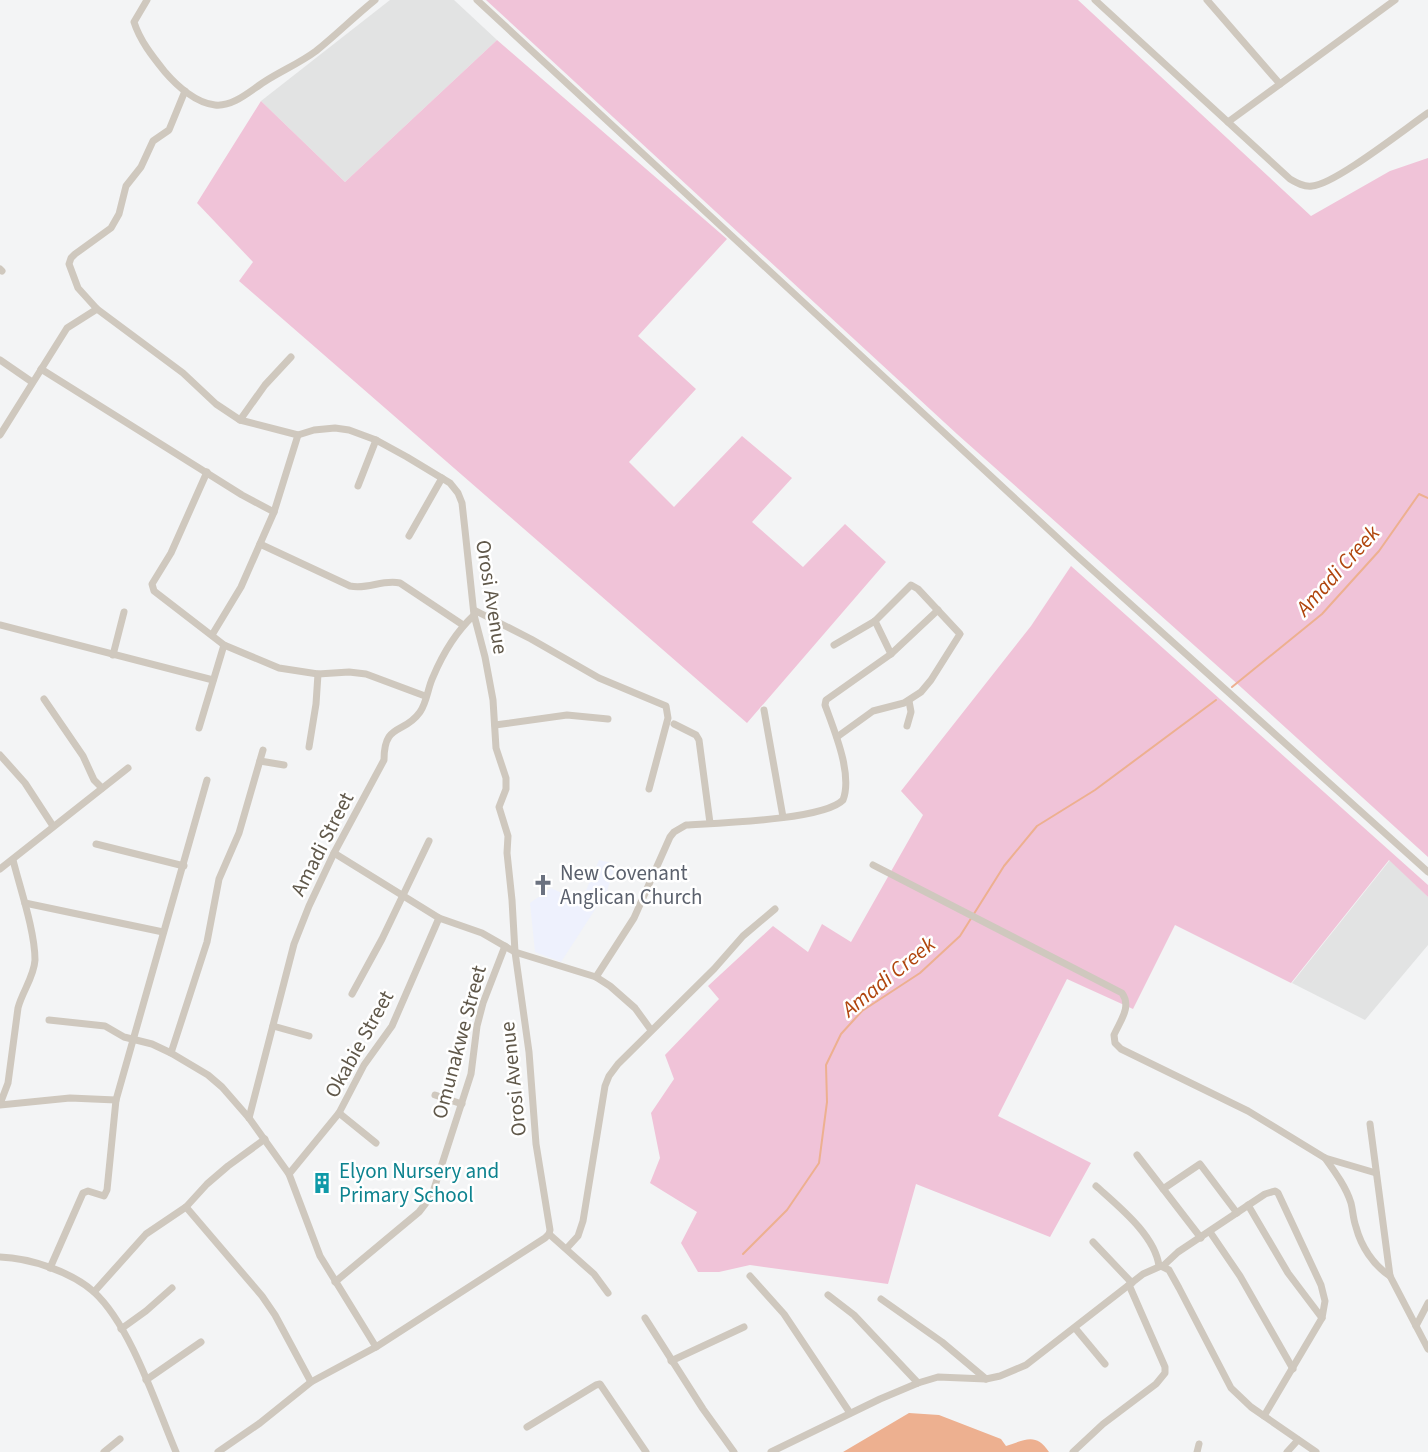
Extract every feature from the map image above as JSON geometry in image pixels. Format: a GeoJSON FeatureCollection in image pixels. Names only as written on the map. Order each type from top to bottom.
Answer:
{"type":"FeatureCollection","features":[{"type":"Feature","properties":{"kind":"street"},"geometry":{"type":"LineString","coordinates":[[147,0],[135,18],[135,26],[154,59],[172,81],[185,91],[215,105],[242,97],[314,52],[375,0]]}},
{"type":"Feature","properties":{"kind":"street"},"geometry":{"type":"LineString","coordinates":[[477,0],[1074,554],[1428,872]]}},
{"type":"Feature","properties":{"kind":"street"},"geometry":{"type":"LineString","coordinates":[[1207,0],[1280,84]]}},
{"type":"Feature","properties":{"kind":"street"},"geometry":{"type":"LineString","coordinates":[[1228,122],[1395,0]]}},
{"type":"Feature","properties":{"kind":"street"},"geometry":{"type":"LineString","coordinates":[[1100,2],[1290,179],[1299,184],[1311,186],[1333,178],[1428,113]]}},
{"type":"Feature","properties":{"kind":"street"},"geometry":{"type":"LineString","coordinates":[[185,91],[169,130],[153,141],[141,167],[126,186],[120,214],[111,228],[71,258],[69,264],[78,288],[97,309],[183,373],[216,404],[240,420],[298,435],[274,512],[242,586],[212,635]]}},
{"type":"Feature","properties":{"kind":"street"},"geometry":{"type":"LineString","coordinates":[[0,435],[67,328],[97,309]]}},
{"type":"Feature","properties":{"kind":"street"},"geometry":{"type":"LineString","coordinates":[[240,420],[265,385],[291,357]]}},
{"type":"Feature","properties":{"kind":"street"},"geometry":{"type":"LineString","coordinates":[[0,360],[32,382]]}},
{"type":"Feature","properties":{"kind":"street"},"geometry":{"type":"LineString","coordinates":[[41,369],[242,495],[274,512]]}},
{"type":"Feature","properties":{"kind":"street","name":"Orosi Avenue"},"geometry":{"type":"LineString","coordinates":[[298,435],[314,430],[335,428],[376,440],[450,483],[462,503],[474,612],[486,657],[493,700],[496,748],[507,784],[499,807],[508,836],[507,853],[515,952],[529,1052],[536,1144],[549,1234]]}},
{"type":"Feature","properties":{"kind":"street"},"geometry":{"type":"LineString","coordinates":[[358,486],[376,440]]}},
{"type":"Feature","properties":{"kind":"street"},"geometry":{"type":"LineString","coordinates":[[207,472],[171,553],[152,587],[154,591],[224,645],[279,668],[318,674],[349,672],[366,674],[425,696]]}},
{"type":"Feature","properties":{"kind":"street"},"geometry":{"type":"LineString","coordinates":[[409,537],[442,478]]}},
{"type":"Feature","properties":{"kind":"street"},"geometry":{"type":"LineString","coordinates":[[260,544],[350,586],[361,588],[388,580],[400,583],[464,625]]}},
{"type":"Feature","properties":{"kind":"street"},"geometry":{"type":"LineString","coordinates":[[834,645],[875,621],[911,585],[918,589],[959,631],[960,636],[931,680],[909,701],[873,711],[837,736]]}},
{"type":"Feature","properties":{"kind":"street"},"geometry":{"type":"LineString","coordinates":[[596,977],[634,918],[674,832],[686,825],[745,822],[828,809],[837,806],[843,800],[846,780],[837,736],[826,700],[891,654],[938,610]]}},
{"type":"Feature","properties":{"kind":"street"},"geometry":{"type":"LineString","coordinates":[[113,655],[124,612]]}},
{"type":"Feature","properties":{"kind":"street"},"geometry":{"type":"LineString","coordinates":[[474,612],[531,639],[598,678],[666,706],[668,718],[649,789]]}},
{"type":"Feature","properties":{"kind":"street","name":"Amadi Street"},"geometry":{"type":"LineString","coordinates":[[249,1118],[294,944],[309,906],[334,853],[384,760],[383,750],[387,738],[396,729],[414,719],[422,708],[433,675],[450,644],[474,612]]}},
{"type":"Feature","properties":{"kind":"street"},"geometry":{"type":"LineString","coordinates":[[875,621],[891,654]]}},
{"type":"Feature","properties":{"kind":"street"},"geometry":{"type":"LineString","coordinates":[[0,625],[213,680]]}},
{"type":"Feature","properties":{"kind":"street"},"geometry":{"type":"LineString","coordinates":[[199,728],[224,645]]}},
{"type":"Feature","properties":{"kind":"street"},"geometry":{"type":"LineString","coordinates":[[309,747],[318,674]]}},
{"type":"Feature","properties":{"kind":"street"},"geometry":{"type":"LineString","coordinates":[[44,699],[83,756],[94,780],[102,788]]}},
{"type":"Feature","properties":{"kind":"street"},"geometry":{"type":"LineString","coordinates":[[907,726],[911,712],[909,701]]}},
{"type":"Feature","properties":{"kind":"street"},"geometry":{"type":"LineString","coordinates":[[764,710],[783,817]]}},
{"type":"Feature","properties":{"kind":"street"},"geometry":{"type":"LineString","coordinates":[[495,725],[567,715],[608,719]]}},
{"type":"Feature","properties":{"kind":"street"},"geometry":{"type":"LineString","coordinates":[[674,724],[696,735],[699,740],[710,823]]}},
{"type":"Feature","properties":{"kind":"street"},"geometry":{"type":"LineString","coordinates":[[171,1053],[207,942],[219,879],[239,833],[263,750]]}},
{"type":"Feature","properties":{"kind":"street"},"geometry":{"type":"LineString","coordinates":[[0,754],[25,783],[53,826]]}},
{"type":"Feature","properties":{"kind":"street"},"geometry":{"type":"LineString","coordinates":[[260,761],[284,765]]}},
{"type":"Feature","properties":{"kind":"street"},"geometry":{"type":"LineString","coordinates":[[0,869],[128,768]]}},
{"type":"Feature","properties":{"kind":"street"},"geometry":{"type":"LineString","coordinates":[[50,1268],[83,1193],[88,1191],[104,1196],[107,1190],[116,1100],[207,780]]}},
{"type":"Feature","properties":{"kind":"street"},"geometry":{"type":"LineString","coordinates":[[352,994],[382,939],[429,841]]}},
{"type":"Feature","properties":{"kind":"street"},"geometry":{"type":"LineString","coordinates":[[96,844],[184,866]]}},
{"type":"Feature","properties":{"kind":"street"},"geometry":{"type":"LineString","coordinates":[[334,853],[439,918],[482,933],[515,952],[596,977],[635,1008],[651,1030]]}},
{"type":"Feature","properties":{"kind":"street"},"geometry":{"type":"LineString","coordinates":[[13,860],[25,903],[35,960],[18,1008],[8,1083],[0,1105],[70,1098],[116,1100]]}},
{"type":"Feature","properties":{"kind":"street"},"geometry":{"type":"LineString","coordinates":[[873,865],[1122,993],[1126,1000],[1126,1009],[1114,1035],[1114,1040],[1121,1049],[1248,1111],[1325,1158],[1376,1173]]}},
{"type":"Feature","properties":{"kind":"street"},"geometry":{"type":"LineString","coordinates":[[25,903],[163,932]]}},
{"type":"Feature","properties":{"kind":"street"},"geometry":{"type":"LineString","coordinates":[[567,1248],[578,1236],[583,1221],[605,1086],[609,1076],[651,1030],[714,969],[743,936],[775,909]]}},
{"type":"Feature","properties":{"kind":"street","name":"Okabie Street"},"geometry":{"type":"LineString","coordinates":[[289,1174],[339,1113],[361,1070],[398,1014],[426,943],[439,918]]}},
{"type":"Feature","properties":{"kind":"street","name":"Omunakwe Street"},"geometry":{"type":"LineString","coordinates":[[335,1282],[402,1227],[432,1195],[471,1074],[477,1026],[483,1003],[505,946]]}},
{"type":"Feature","properties":{"kind":"street"},"geometry":{"type":"LineString","coordinates":[[49,1020],[97,1024],[134,1041],[152,1044],[208,1075],[222,1087],[249,1118],[289,1174],[320,1256],[376,1347]]}},
{"type":"Feature","properties":{"kind":"street"},"geometry":{"type":"LineString","coordinates":[[273,1026],[309,1036]]}},
{"type":"Feature","properties":{"kind":"street"},"geometry":{"type":"LineString","coordinates":[[435,1095],[462,1104]]}},
{"type":"Feature","properties":{"kind":"street"},"geometry":{"type":"LineString","coordinates":[[339,1113],[376,1143]]}},
{"type":"Feature","properties":{"kind":"street"},"geometry":{"type":"LineString","coordinates":[[1370,1125],[1390,1276],[1428,1349]]}},
{"type":"Feature","properties":{"kind":"street"},"geometry":{"type":"LineString","coordinates":[[94,1292],[146,1234],[186,1207],[207,1184],[265,1139]]}},
{"type":"Feature","properties":{"kind":"street"},"geometry":{"type":"LineString","coordinates":[[1137,1155],[1201,1238]]}},
{"type":"Feature","properties":{"kind":"street"},"geometry":{"type":"LineString","coordinates":[[1325,1158],[1347,1195],[1356,1227],[1367,1252],[1377,1266],[1390,1276]]}},
{"type":"Feature","properties":{"kind":"street"},"geometry":{"type":"LineString","coordinates":[[1163,1189],[1200,1164],[1237,1213]]}},
{"type":"Feature","properties":{"kind":"street"},"geometry":{"type":"LineString","coordinates":[[1096,1186],[1133,1221],[1154,1248],[1161,1266],[1169,1270],[1231,1388],[1264,1416],[1316,1452]]}},
{"type":"Feature","properties":{"kind":"street"},"geometry":{"type":"LineString","coordinates":[[771,1452],[918,1383],[938,1377],[986,1379],[1026,1365],[1143,1274],[1161,1266],[1248,1205],[1269,1192],[1275,1191],[1278,1193],[1324,1293],[1322,1318],[1264,1416]]}},
{"type":"Feature","properties":{"kind":"street"},"geometry":{"type":"LineString","coordinates":[[1248,1205],[1288,1273],[1322,1318]]}},
{"type":"Feature","properties":{"kind":"street"},"geometry":{"type":"LineString","coordinates":[[186,1207],[262,1296],[311,1382]]}},
{"type":"Feature","properties":{"kind":"street"},"geometry":{"type":"LineString","coordinates":[[1210,1232],[1240,1276],[1293,1369]]}},
{"type":"Feature","properties":{"kind":"street"},"geometry":{"type":"LineString","coordinates":[[218,1452],[260,1423],[311,1382],[376,1347],[490,1275],[549,1234],[594,1274],[609,1293]]}},
{"type":"Feature","properties":{"kind":"street"},"geometry":{"type":"LineString","coordinates":[[1073,1452],[1103,1424],[1156,1384],[1165,1373],[1165,1367],[1131,1284],[1093,1242]]}},
{"type":"Feature","properties":{"kind":"street"},"geometry":{"type":"LineString","coordinates":[[0,1257],[13,1257],[50,1268],[94,1292],[121,1329],[146,1380],[176,1452]]}},
{"type":"Feature","properties":{"kind":"street"},"geometry":{"type":"LineString","coordinates":[[750,1276],[783,1314],[850,1413]]}},
{"type":"Feature","properties":{"kind":"street"},"geometry":{"type":"LineString","coordinates":[[121,1329],[172,1288]]}},
{"type":"Feature","properties":{"kind":"street"},"geometry":{"type":"LineString","coordinates":[[828,1295],[854,1315],[918,1383]]}},
{"type":"Feature","properties":{"kind":"street"},"geometry":{"type":"LineString","coordinates":[[881,1299],[942,1342],[986,1379]]}},
{"type":"Feature","properties":{"kind":"street"},"geometry":{"type":"LineString","coordinates":[[1416,1326],[1425,1320],[1428,1303]]}},
{"type":"Feature","properties":{"kind":"street"},"geometry":{"type":"LineString","coordinates":[[645,1318],[671,1361],[734,1452]]}},
{"type":"Feature","properties":{"kind":"street"},"geometry":{"type":"LineString","coordinates":[[671,1361],[744,1327]]}},
{"type":"Feature","properties":{"kind":"street"},"geometry":{"type":"LineString","coordinates":[[1075,1328],[1105,1364]]}},
{"type":"Feature","properties":{"kind":"street"},"geometry":{"type":"LineString","coordinates":[[146,1380],[201,1342]]}},
{"type":"Feature","properties":{"kind":"street"},"geometry":{"type":"LineString","coordinates":[[527,1427],[596,1384],[600,1384],[646,1452]]}},
{"type":"Feature","properties":{"kind":"street"},"geometry":{"type":"LineString","coordinates":[[104,1452],[120,1439]]}},
{"type":"Feature","properties":{"kind":"street"},"geometry":{"type":"LineString","coordinates":[[1287,1452],[1298,1440]]}},
{"type":"Feature","properties":{"kind":"shaded area"},"geometry":{"type":"Polygon","coordinates":[[[390,0],[454,0],[497,40],[345,182],[261,101],[390,0]]]}},
{"type":"Feature","properties":{"kind":"shaded area"},"geometry":{"type":"Polygon","coordinates":[[[486,0],[1078,0],[1311,216],[1390,171],[1428,158],[1428,857],[957,434],[486,0]]]}},
{"type":"Feature","properties":{"kind":"shaded area"},"geometry":{"type":"Polygon","coordinates":[[[497,40],[727,239],[638,336],[696,389],[629,462],[674,507],[742,436],[792,478],[752,522],[803,567],[845,524],[886,562],[747,723],[239,281],[253,262],[197,203],[261,101],[345,182],[497,40]]]}},
{"type":"Feature","properties":{"kind":"shaded area"},"geometry":{"type":"Polygon","coordinates":[[[1071,566],[1428,885],[1428,897],[1389,860],[1291,983],[1175,925],[1133,1009],[1067,979],[998,1116],[1091,1163],[1050,1237],[916,1184],[888,1284],[750,1265],[719,1272],[698,1272],[681,1243],[697,1212],[650,1183],[660,1158],[651,1113],[674,1079],[665,1055],[719,999],[708,986],[773,926],[808,952],[822,924],[851,942],[923,815],[901,791],[1031,626],[1071,566]]]}},
{"type":"Feature","properties":{"kind":"shaded area"},"geometry":{"type":"Polygon","coordinates":[[[599,860],[616,864],[607,891],[561,962],[535,952],[530,903],[551,888],[581,902],[599,860]]]}},
{"type":"Feature","properties":{"kind":"shaded area"},"geometry":{"type":"Polygon","coordinates":[[[1390,860],[1428,897],[1428,945],[1365,1020],[1292,983],[1390,860]]]}},
{"type":"Feature","properties":{"kind":"shaded area"},"geometry":{"type":"Polygon","coordinates":[[[909,1413],[939,1415],[1001,1439],[1006,1446],[1025,1440],[1035,1440],[1049,1452],[843,1452],[909,1413]]]}},
{"type":"Feature","properties":{"kind":"waterway","name":"Amadi Creek"},"geometry":{"type":"LineString","coordinates":[[1232,687],[1322,614],[1379,551],[1419,494],[1428,498]]}},
{"type":"Feature","properties":{"kind":"waterway","name":"Amadi Creek"},"geometry":{"type":"LineString","coordinates":[[743,1254],[787,1210],[819,1163],[827,1102],[826,1065],[841,1034],[862,1011],[920,973],[960,936],[1004,866],[1037,826],[1095,790],[1216,700]]}},
{"type":"Feature","properties":{"kind":"place","name":"New Covenant Anglican Church"},"geometry":{"type":"Point","coordinates":[543,885]}},
{"type":"Feature","properties":{"kind":"place","name":"Elyon Nursery and Primary School"},"geometry":{"type":"Point","coordinates":[322,1183]}}]}
